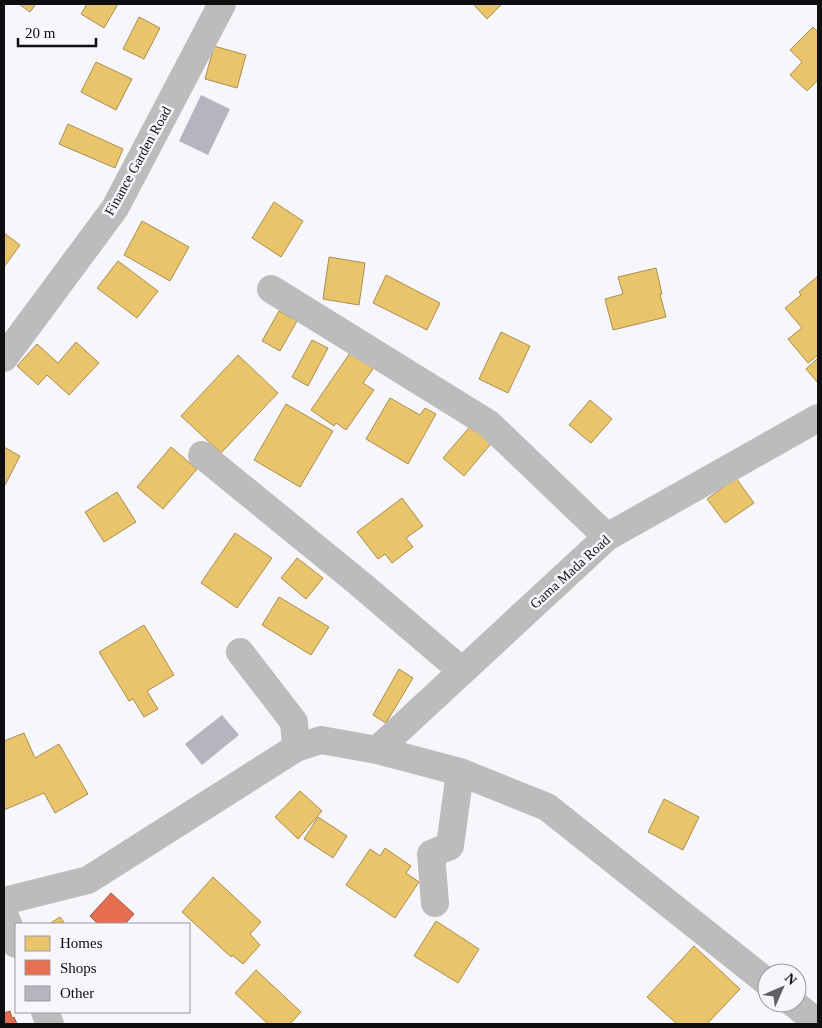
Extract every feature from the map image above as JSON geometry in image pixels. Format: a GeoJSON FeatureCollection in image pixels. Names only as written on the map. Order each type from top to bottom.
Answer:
{"type":"FeatureCollection","features":[{"type":"Feature","properties":{"kind":"street","name":"Finance Garden Road"},"geometry":{"type":"LineString","coordinates":[[4,358],[115,208],[222,4]]}},
{"type":"Feature","properties":{"kind":"street"},"geometry":{"type":"LineString","coordinates":[[271,289],[489,424],[607,537]]}},
{"type":"Feature","properties":{"kind":"street","name":"Gama Mada Road"},"geometry":{"type":"LineString","coordinates":[[376,750],[607,537],[818,418]]}},
{"type":"Feature","properties":{"kind":"street"},"geometry":{"type":"LineString","coordinates":[[202,455],[359,582],[462,671]]}},
{"type":"Feature","properties":{"kind":"street"},"geometry":{"type":"LineString","coordinates":[[240,652],[294,722],[296,748]]}},
{"type":"Feature","properties":{"kind":"street"},"geometry":{"type":"LineString","coordinates":[[4,901],[88,880],[296,748],[321,740],[376,750],[460,772],[547,807],[757,974]]}},
{"type":"Feature","properties":{"kind":"street"},"geometry":{"type":"LineString","coordinates":[[435,903],[431,854],[450,846],[460,772]]}},
{"type":"Feature","properties":{"kind":"street"},"geometry":{"type":"LineString","coordinates":[[4,914],[15,942]]}},
{"type":"Feature","properties":{"kind":"street"},"geometry":{"type":"LineString","coordinates":[[806,1013],[818,1023]]}},
{"type":"Feature","properties":{"kind":"building: Homes"},"geometry":{"type":"Polygon","coordinates":[[[19,4],[36,4],[30,12],[19,4]]]}},
{"type":"Feature","properties":{"kind":"building: Homes"},"geometry":{"type":"Polygon","coordinates":[[[87,4],[118,4],[104,28],[81,14],[87,4]]]}},
{"type":"Feature","properties":{"kind":"building: Homes"},"geometry":{"type":"Polygon","coordinates":[[[473,4],[502,4],[487,19],[473,4]]]}},
{"type":"Feature","properties":{"kind":"building: Homes"},"geometry":{"type":"Polygon","coordinates":[[[139,17],[160,28],[144,59],[123,49],[139,17]]]}},
{"type":"Feature","properties":{"kind":"building: Homes"},"geometry":{"type":"Polygon","coordinates":[[[813,27],[818,32],[818,80],[807,91],[790,75],[802,62],[790,50],[813,27]]]}},
{"type":"Feature","properties":{"kind":"building: Homes"},"geometry":{"type":"Polygon","coordinates":[[[214,46],[246,55],[237,88],[205,79],[214,46]]]}},
{"type":"Feature","properties":{"kind":"building: Homes"},"geometry":{"type":"Polygon","coordinates":[[[96,62],[132,79],[116,110],[81,92],[96,62]]]}},
{"type":"Feature","properties":{"kind":"building: Homes"},"geometry":{"type":"Polygon","coordinates":[[[68,124],[123,149],[115,168],[59,144],[68,124]]]}},
{"type":"Feature","properties":{"kind":"building: Homes"},"geometry":{"type":"Polygon","coordinates":[[[274,202],[303,221],[281,257],[252,238],[274,202]]]}},
{"type":"Feature","properties":{"kind":"building: Homes"},"geometry":{"type":"Polygon","coordinates":[[[142,221],[189,247],[170,281],[124,255],[142,221]]]}},
{"type":"Feature","properties":{"kind":"building: Homes"},"geometry":{"type":"Polygon","coordinates":[[[4,233],[20,245],[4,267],[4,233]]]}},
{"type":"Feature","properties":{"kind":"building: Homes"},"geometry":{"type":"Polygon","coordinates":[[[329,257],[365,263],[359,305],[323,299],[329,257]]]}},
{"type":"Feature","properties":{"kind":"building: Homes"},"geometry":{"type":"Polygon","coordinates":[[[118,261],[158,291],[137,318],[97,288],[118,261]]]}},
{"type":"Feature","properties":{"kind":"building: Homes"},"geometry":{"type":"Polygon","coordinates":[[[656,268],[666,317],[613,330],[605,299],[623,294],[618,277],[656,268]]]}},
{"type":"Feature","properties":{"kind":"building: Homes"},"geometry":{"type":"Polygon","coordinates":[[[386,275],[440,303],[427,330],[373,303],[386,275]]]}},
{"type":"Feature","properties":{"kind":"building: Homes"},"geometry":{"type":"Polygon","coordinates":[[[818,276],[818,355],[808,363],[788,339],[802,328],[785,308],[801,295],[799,292],[818,276]]]}},
{"type":"Feature","properties":{"kind":"building: Homes"},"geometry":{"type":"Polygon","coordinates":[[[279,311],[297,321],[280,351],[262,341],[279,311]]]}},
{"type":"Feature","properties":{"kind":"building: Homes"},"geometry":{"type":"Polygon","coordinates":[[[501,332],[530,346],[508,393],[479,379],[501,332]]]}},
{"type":"Feature","properties":{"kind":"building: Homes"},"geometry":{"type":"Polygon","coordinates":[[[312,340],[328,348],[308,386],[292,377],[312,340]]]}},
{"type":"Feature","properties":{"kind":"building: Homes"},"geometry":{"type":"Polygon","coordinates":[[[76,342],[99,363],[69,395],[47,375],[38,385],[17,366],[37,344],[58,363],[76,342]]]}},
{"type":"Feature","properties":{"kind":"building: Homes"},"geometry":{"type":"Polygon","coordinates":[[[352,350],[375,366],[363,383],[374,390],[346,430],[336,423],[334,426],[311,410],[352,350]]]}},
{"type":"Feature","properties":{"kind":"building: Homes"},"geometry":{"type":"Polygon","coordinates":[[[238,355],[278,393],[221,453],[181,416],[238,355]]]}},
{"type":"Feature","properties":{"kind":"building: Homes"},"geometry":{"type":"Polygon","coordinates":[[[818,358],[818,383],[806,369],[818,358]]]}},
{"type":"Feature","properties":{"kind":"building: Homes"},"geometry":{"type":"Polygon","coordinates":[[[390,398],[420,415],[425,408],[436,414],[408,464],[366,439],[390,398]]]}},
{"type":"Feature","properties":{"kind":"building: Homes"},"geometry":{"type":"Polygon","coordinates":[[[590,400],[612,419],[591,443],[569,425],[590,400]]]}},
{"type":"Feature","properties":{"kind":"building: Homes"},"geometry":{"type":"Polygon","coordinates":[[[286,404],[333,431],[300,487],[254,460],[286,404]]]}},
{"type":"Feature","properties":{"kind":"building: Homes"},"geometry":{"type":"Polygon","coordinates":[[[473,423],[494,440],[464,476],[443,458],[473,423]]]}},
{"type":"Feature","properties":{"kind":"building: Homes"},"geometry":{"type":"Polygon","coordinates":[[[4,447],[20,456],[5,485],[4,484],[4,447]]]}},
{"type":"Feature","properties":{"kind":"building: Homes"},"geometry":{"type":"Polygon","coordinates":[[[171,447],[197,469],[163,509],[137,487],[171,447]]]}},
{"type":"Feature","properties":{"kind":"building: Homes"},"geometry":{"type":"Polygon","coordinates":[[[736,478],[754,503],[725,523],[707,499],[736,478]]]}},
{"type":"Feature","properties":{"kind":"building: Homes"},"geometry":{"type":"Polygon","coordinates":[[[117,492],[136,522],[104,542],[85,512],[117,492]]]}},
{"type":"Feature","properties":{"kind":"building: Homes"},"geometry":{"type":"Polygon","coordinates":[[[402,498],[423,526],[406,538],[413,547],[392,563],[385,554],[378,559],[357,532],[402,498]]]}},
{"type":"Feature","properties":{"kind":"building: Homes"},"geometry":{"type":"Polygon","coordinates":[[[235,533],[272,558],[237,608],[201,583],[235,533]]]}},
{"type":"Feature","properties":{"kind":"building: Homes"},"geometry":{"type":"Polygon","coordinates":[[[297,558],[323,578],[306,599],[281,578],[297,558]]]}},
{"type":"Feature","properties":{"kind":"building: Homes"},"geometry":{"type":"Polygon","coordinates":[[[279,597],[329,627],[311,655],[262,625],[279,597]]]}},
{"type":"Feature","properties":{"kind":"building: Homes"},"geometry":{"type":"Polygon","coordinates":[[[144,625],[174,675],[147,691],[158,709],[144,717],[133,699],[129,701],[99,652],[144,625]]]}},
{"type":"Feature","properties":{"kind":"building: Homes"},"geometry":{"type":"Polygon","coordinates":[[[399,669],[413,678],[386,723],[373,715],[399,669]]]}},
{"type":"Feature","properties":{"kind":"building: Homes"},"geometry":{"type":"Polygon","coordinates":[[[24,733],[35,758],[59,744],[88,794],[55,813],[44,793],[4,810],[4,741],[24,733]]]}},
{"type":"Feature","properties":{"kind":"building: Homes"},"geometry":{"type":"Polygon","coordinates":[[[300,791],[322,811],[298,839],[275,817],[300,791]]]}},
{"type":"Feature","properties":{"kind":"building: Homes"},"geometry":{"type":"Polygon","coordinates":[[[664,799],[699,817],[683,850],[648,832],[664,799]]]}},
{"type":"Feature","properties":{"kind":"building: Homes"},"geometry":{"type":"Polygon","coordinates":[[[318,817],[347,836],[333,858],[304,839],[318,817]]]}},
{"type":"Feature","properties":{"kind":"building: Homes"},"geometry":{"type":"Polygon","coordinates":[[[385,848],[411,866],[406,873],[419,882],[395,918],[346,885],[370,849],[380,856],[385,848]]]}},
{"type":"Feature","properties":{"kind":"building: Homes"},"geometry":{"type":"Polygon","coordinates":[[[213,877],[261,922],[250,934],[260,945],[243,964],[232,955],[231,957],[182,912],[213,877]]]}},
{"type":"Feature","properties":{"kind":"building: Homes"},"geometry":{"type":"Polygon","coordinates":[[[60,917],[64,923],[51,923],[60,917]]]}},
{"type":"Feature","properties":{"kind":"building: Homes"},"geometry":{"type":"Polygon","coordinates":[[[436,921],[479,949],[458,983],[414,956],[436,921]]]}},
{"type":"Feature","properties":{"kind":"building: Homes"},"geometry":{"type":"Polygon","coordinates":[[[694,946],[740,989],[707,1024],[677,1024],[647,997],[694,946]]]}},
{"type":"Feature","properties":{"kind":"building: Homes"},"geometry":{"type":"Polygon","coordinates":[[[256,970],[301,1012],[290,1024],[268,1024],[235,993],[256,970]]]}},
{"type":"Feature","properties":{"kind":"building: Shops"},"geometry":{"type":"Polygon","coordinates":[[[111,893],[134,914],[126,923],[97,923],[90,916],[111,893]]]}},
{"type":"Feature","properties":{"kind":"building: Shops"},"geometry":{"type":"Polygon","coordinates":[[[10,1011],[12,1018],[14,1017],[17,1024],[4,1024],[4,1013],[10,1011]]]}},
{"type":"Feature","properties":{"kind":"building: Other"},"geometry":{"type":"Polygon","coordinates":[[[201,95],[230,109],[208,155],[179,141],[201,95]]]}},
{"type":"Feature","properties":{"kind":"building: Other"},"geometry":{"type":"Polygon","coordinates":[[[222,715],[239,735],[202,765],[185,744],[222,715]]]}}]}
